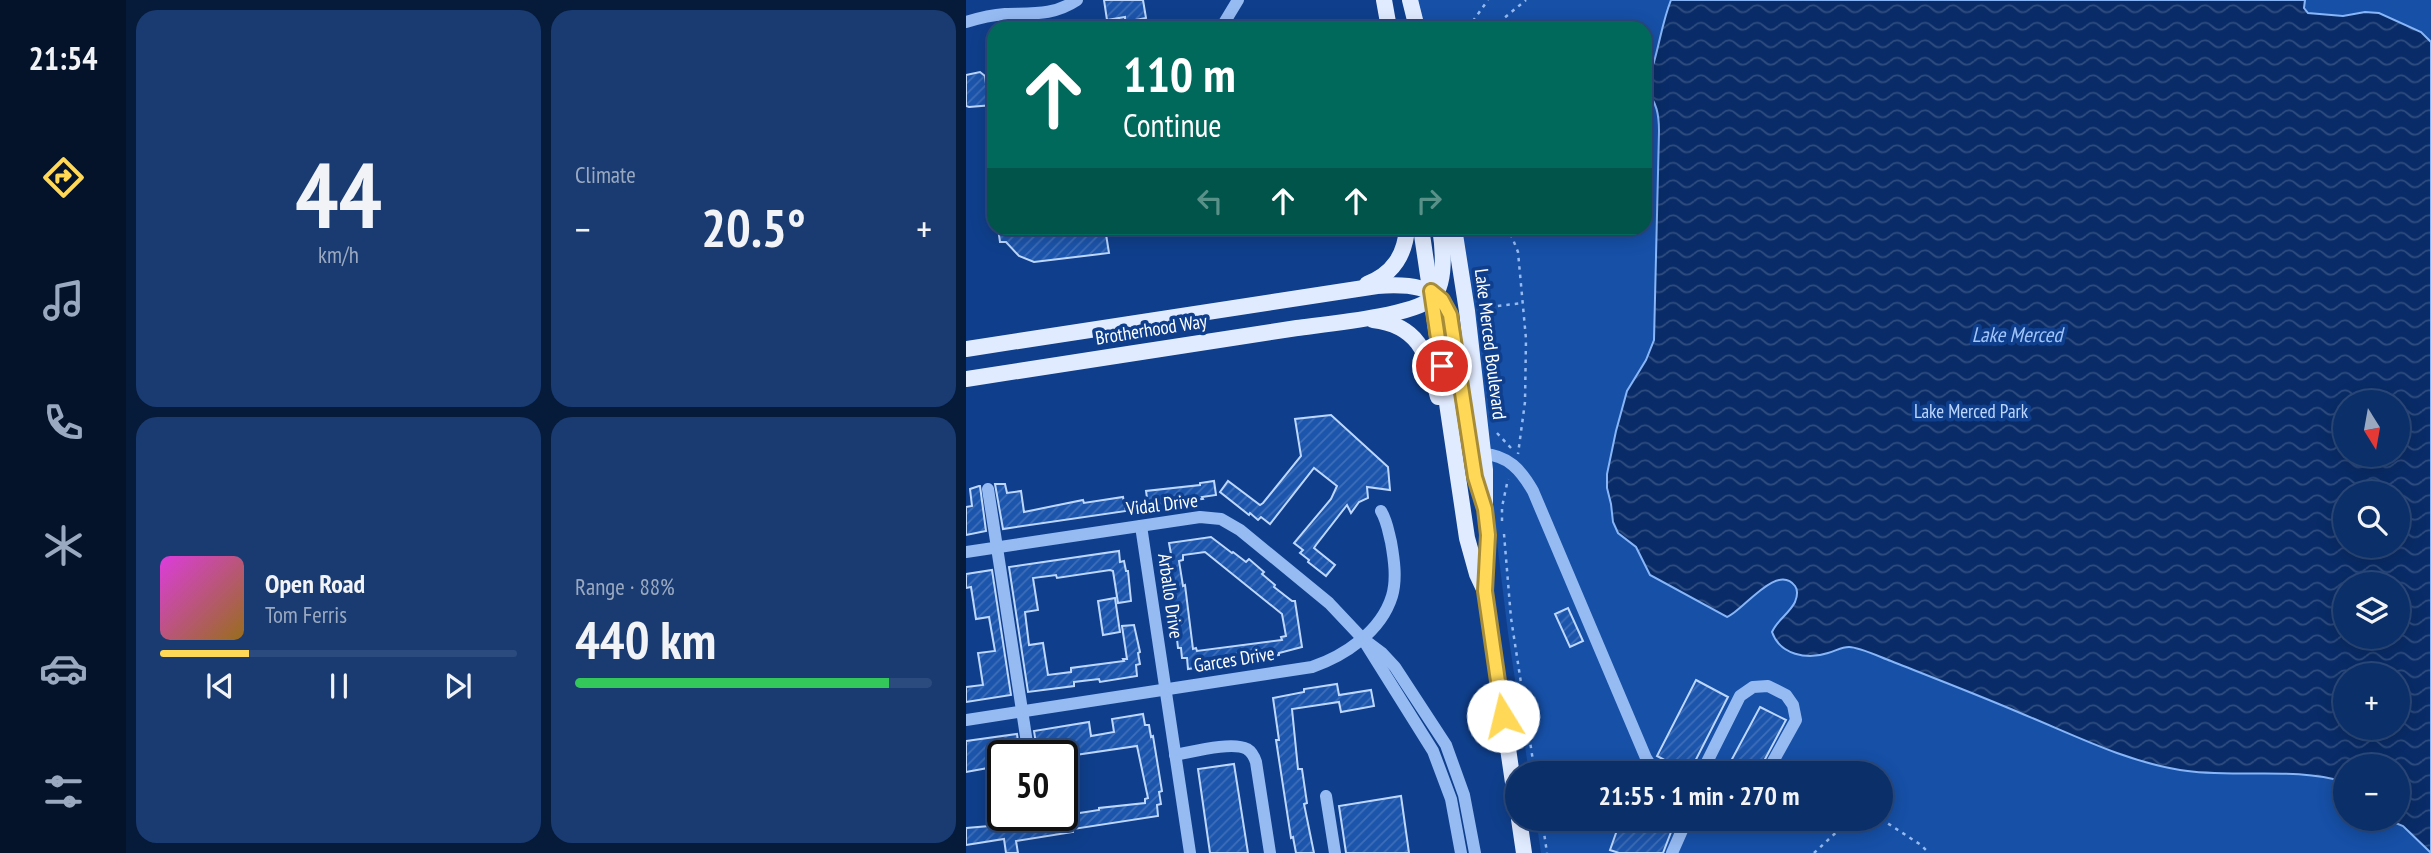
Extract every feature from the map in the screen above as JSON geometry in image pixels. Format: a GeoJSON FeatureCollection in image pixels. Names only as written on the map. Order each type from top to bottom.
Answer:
{"type":"FeatureCollection","features":[{"type":"Feature","properties":{"kind":"main road"},"geometry":{"type":"LineString","coordinates":[[1384,0],[1388,21]]}},
{"type":"Feature","properties":{"kind":"main road"},"geometry":{"type":"LineString","coordinates":[[1403,0],[1407,21]]}},
{"type":"Feature","properties":{"kind":"main road"},"geometry":{"type":"LineString","coordinates":[[1410,0],[1416,21]]}},
{"type":"Feature","properties":{"kind":"main road"},"geometry":{"type":"LineString","coordinates":[[1338,292],[1378,280],[1393,267],[1403,250],[1406,235]]}},
{"type":"Feature","properties":{"kind":"main road","name":"Lake Merced Boulevard"},"geometry":{"type":"LineString","coordinates":[[1422,235],[1467,538],[1471,557],[1485,591]]}},
{"type":"Feature","properties":{"kind":"main road"},"geometry":{"type":"LineString","coordinates":[[1343,321],[1400,312],[1421,305],[1433,295],[1442,270],[1440,235]]}},
{"type":"Feature","properties":{"kind":"main road","name":"Lake Merced Boulevard"},"geometry":{"type":"LineString","coordinates":[[1455,235],[1467,311],[1483,454],[1488,535],[1485,591],[1510,761]]}},
{"type":"Feature","properties":{"kind":"main road"},"geometry":{"type":"LineString","coordinates":[[1338,292],[1391,285],[1433,295],[1444,303],[1451,318],[1475,477],[1485,509]]}},
{"type":"Feature","properties":{"kind":"main road","name":"Brotherhood Way"},"geometry":{"type":"LineString","coordinates":[[966,349],[1338,292]]}},
{"type":"Feature","properties":{"kind":"main road"},"geometry":{"type":"LineString","coordinates":[[1343,321],[1374,320],[1394,324],[1420,344],[1427,359],[1457,462]]}},
{"type":"Feature","properties":{"kind":"main road","name":"Brotherhood Way"},"geometry":{"type":"LineString","coordinates":[[966,379],[1343,321]]}},
{"type":"Feature","properties":{"kind":"main road"},"geometry":{"type":"LineString","coordinates":[[1521,831],[1524,853]]}},
{"type":"Feature","properties":{"kind":"street"},"geometry":{"type":"LineString","coordinates":[[966,22],[998,15],[1046,13],[1065,8],[1077,0]]}},
{"type":"Feature","properties":{"kind":"street"},"geometry":{"type":"LineString","coordinates":[[1225,21],[1238,0]]}},
{"type":"Feature","properties":{"kind":"street"},"geometry":{"type":"LineString","coordinates":[[1483,454],[1499,456],[1514,465],[1533,491],[1648,761]]}},
{"type":"Feature","properties":{"kind":"street"},"geometry":{"type":"LineString","coordinates":[[988,489],[1026,740]]}},
{"type":"Feature","properties":{"kind":"street","name":"Garces Drive"},"geometry":{"type":"LineString","coordinates":[[966,720],[1312,667],[1331,660],[1362,638],[1381,618],[1392,597],[1395,575],[1393,554],[1387,522],[1381,510]]}},
{"type":"Feature","properties":{"kind":"street","name":"Vidal Drive"},"geometry":{"type":"LineString","coordinates":[[966,552],[1200,517],[1221,519],[1240,530],[1329,603],[1362,638],[1395,667],[1446,745],[1464,795],[1475,853]]}},
{"type":"Feature","properties":{"kind":"street","name":"Arballo Drive"},"geometry":{"type":"LineString","coordinates":[[1141,526],[1190,853]]}},
{"type":"Feature","properties":{"kind":"street","name":"Vidal Drive"},"geometry":{"type":"LineString","coordinates":[[1362,638],[1433,751],[1451,799],[1461,853]]}},
{"type":"Feature","properties":{"kind":"street"},"geometry":{"type":"LineString","coordinates":[[1708,761],[1740,696],[1753,687],[1768,686],[1786,695],[1793,705],[1796,720],[1773,761]]}},
{"type":"Feature","properties":{"kind":"street"},"geometry":{"type":"LineString","coordinates":[[1175,754],[1234,746],[1252,753],[1256,762],[1270,853]]}},
{"type":"Feature","properties":{"kind":"street"},"geometry":{"type":"LineString","coordinates":[[1326,796],[1335,853]]}},
{"type":"Feature","properties":{"kind":"street"},"geometry":{"type":"LineString","coordinates":[[1672,853],[1682,831]]}},
{"type":"Feature","properties":{"kind":"path"},"geometry":{"type":"LineString","coordinates":[[1473,21],[1488,0]]}},
{"type":"Feature","properties":{"kind":"path"},"geometry":{"type":"LineString","coordinates":[[1500,21],[1526,0]]}},
{"type":"Feature","properties":{"kind":"path"},"geometry":{"type":"LineString","coordinates":[[1510,235],[1518,252],[1527,364],[1521,446],[1506,485],[1502,518],[1511,618],[1533,761]]}},
{"type":"Feature","properties":{"kind":"path"},"geometry":{"type":"LineString","coordinates":[[1478,309],[1523,303]]}},
{"type":"Feature","properties":{"kind":"path"},"geometry":{"type":"LineString","coordinates":[[1893,827],[1929,853]]}},
{"type":"Feature","properties":{"kind":"path"},"geometry":{"type":"LineString","coordinates":[[1544,831],[1547,853]]}},
{"type":"Feature","properties":{"kind":"path"},"geometry":{"type":"LineString","coordinates":[[1814,853],[1838,831]]}},
{"type":"Feature","properties":{"kind":"green space","name":"Lake Merced"},"geometry":{"type":"Polygon","coordinates":[[[1417,0],[2431,0],[2431,853],[1541,853],[1538,831],[1893,831],[1893,761],[1527,761],[1508,633],[1460,235],[1652,235],[1652,21],[1422,21],[1417,0]]]}},
{"type":"Feature","properties":{"kind":"water","name":"Lake Merced"},"geometry":{"type":"Polygon","coordinates":[[[1671,0],[2305,0],[2304,8],[2308,13],[2343,16],[2365,12],[2379,13],[2421,32],[2431,42],[2431,853],[2408,831],[2410,754],[2333,754],[2333,779],[2305,775],[2201,772],[2160,766],[2101,747],[1870,652],[1853,647],[1812,656],[1788,651],[1781,646],[1772,632],[1796,600],[1796,588],[1788,580],[1770,584],[1727,617],[1650,575],[1636,547],[1618,533],[1613,522],[1607,474],[1627,391],[1646,360],[1654,340],[1659,125],[1652,99],[1652,67],[1671,0]]]}},
{"type":"Feature","properties":{"kind":"building"},"geometry":{"type":"Polygon","coordinates":[[[1104,0],[1143,0],[1146,18],[1130,21],[1125,21],[1125,17],[1107,20],[1104,0]]]}},
{"type":"Feature","properties":{"kind":"building"},"geometry":{"type":"Polygon","coordinates":[[[980,72],[985,76],[987,106],[966,106],[966,75],[980,72]]]}},
{"type":"Feature","properties":{"kind":"building"},"geometry":{"type":"Polygon","coordinates":[[[999,235],[1106,235],[1109,253],[1034,262],[1019,256],[1006,242],[1000,242],[999,235]]]}},
{"type":"Feature","properties":{"kind":"building"},"geometry":{"type":"Polygon","coordinates":[[[1331,415],[1388,467],[1390,490],[1367,487],[1368,498],[1359,502],[1351,513],[1347,505],[1316,545],[1314,548],[1335,565],[1326,576],[1308,562],[1300,553],[1303,550],[1294,543],[1331,499],[1337,486],[1314,468],[1270,524],[1261,517],[1258,520],[1250,513],[1249,515],[1220,492],[1228,481],[1260,505],[1263,503],[1301,456],[1295,419],[1331,415]]]}},
{"type":"Feature","properties":{"kind":"building"},"geometry":{"type":"Polygon","coordinates":[[[1214,481],[1216,495],[1148,505],[1146,491],[1214,481]]]}},
{"type":"Feature","properties":{"kind":"building"},"geometry":{"type":"Polygon","coordinates":[[[995,484],[1005,484],[1007,493],[1021,491],[1024,512],[1083,500],[1084,503],[1123,497],[1126,511],[1003,529],[995,484]]]}},
{"type":"Feature","properties":{"kind":"building"},"geometry":{"type":"Polygon","coordinates":[[[980,486],[986,531],[966,535],[966,507],[972,506],[970,489],[980,486]]]}},
{"type":"Feature","properties":{"kind":"building"},"geometry":{"type":"Polygon","coordinates":[[[1211,537],[1246,562],[1249,559],[1264,572],[1262,574],[1274,587],[1295,601],[1302,647],[1279,655],[1188,669],[1187,658],[1182,658],[1181,648],[1178,648],[1166,566],[1167,555],[1171,554],[1169,543],[1211,537]],[[1205,552],[1183,555],[1183,560],[1179,561],[1183,586],[1185,585],[1193,649],[1196,648],[1197,651],[1282,640],[1281,637],[1286,636],[1282,614],[1205,552]]]}},
{"type":"Feature","properties":{"kind":"building"},"geometry":{"type":"Polygon","coordinates":[[[1119,551],[1120,562],[1124,561],[1128,571],[1131,601],[1118,603],[1113,571],[1110,570],[1057,578],[1056,575],[1033,578],[1038,610],[1025,612],[1029,645],[1043,643],[1048,675],[1071,672],[1071,668],[1127,659],[1122,626],[1134,625],[1140,652],[1140,664],[1136,665],[1137,676],[1100,682],[1099,679],[1074,682],[1074,686],[1028,692],[1009,567],[1119,551]]]}},
{"type":"Feature","properties":{"kind":"building"},"geometry":{"type":"Polygon","coordinates":[[[992,570],[1011,695],[966,702],[966,687],[983,685],[978,653],[995,651],[989,617],[976,619],[971,587],[966,588],[966,574],[992,570]]]}},
{"type":"Feature","properties":{"kind":"building"},"geometry":{"type":"Polygon","coordinates":[[[1115,598],[1120,632],[1103,635],[1098,601],[1115,598]]]}},
{"type":"Feature","properties":{"kind":"building"},"geometry":{"type":"Polygon","coordinates":[[[1568,608],[1583,641],[1570,647],[1555,614],[1568,608]]]}},
{"type":"Feature","properties":{"kind":"building"},"geometry":{"type":"Polygon","coordinates":[[[1696,680],[1728,697],[1695,761],[1666,761],[1657,756],[1696,680]]]}},
{"type":"Feature","properties":{"kind":"building"},"geometry":{"type":"Polygon","coordinates":[[[1337,684],[1339,695],[1371,690],[1374,706],[1341,712],[1339,702],[1292,709],[1298,769],[1302,769],[1307,803],[1304,804],[1314,853],[1296,853],[1293,837],[1291,838],[1276,740],[1279,740],[1273,698],[1304,692],[1304,689],[1337,684]]]}},
{"type":"Feature","properties":{"kind":"building"},"geometry":{"type":"Polygon","coordinates":[[[1760,707],[1786,720],[1764,761],[1731,761],[1760,707]]]}},
{"type":"Feature","properties":{"kind":"building"},"geometry":{"type":"Polygon","coordinates":[[[1143,714],[1145,725],[1149,725],[1162,791],[1159,792],[1161,804],[1157,805],[1158,816],[1078,828],[1078,813],[1145,803],[1148,798],[1137,746],[1078,755],[1078,740],[1035,740],[1034,731],[1089,722],[1091,736],[1114,732],[1112,719],[1143,714]]]}},
{"type":"Feature","properties":{"kind":"building"},"geometry":{"type":"Polygon","coordinates":[[[1017,734],[1018,740],[987,740],[987,768],[966,772],[966,741],[1017,734]]]}},
{"type":"Feature","properties":{"kind":"building"},"geometry":{"type":"Polygon","coordinates":[[[1234,764],[1248,853],[1210,853],[1198,769],[1234,764]]]}},
{"type":"Feature","properties":{"kind":"building"},"geometry":{"type":"Polygon","coordinates":[[[1401,796],[1409,853],[1346,853],[1339,806],[1401,796]]]}},
{"type":"Feature","properties":{"kind":"building"},"geometry":{"type":"Polygon","coordinates":[[[987,826],[987,831],[1073,832],[1016,841],[1018,853],[1006,853],[1004,839],[966,845],[966,828],[987,826]]]}},
{"type":"Feature","properties":{"kind":"building"},"geometry":{"type":"Polygon","coordinates":[[[1617,831],[1671,831],[1663,853],[1619,853],[1610,850],[1617,831]]]}},
{"type":"Feature","properties":{"kind":"route"},"geometry":{"type":"LineString","coordinates":[[1442,366],[1431,291],[1442,300],[1450,315],[1475,477],[1485,509],[1488,555],[1485,591],[1503,716]]}},
{"type":"Feature","properties":{"kind":"park label","name":"Lake Merced Park"},"geometry":{"type":"Point","coordinates":[1971,411]}}]}
